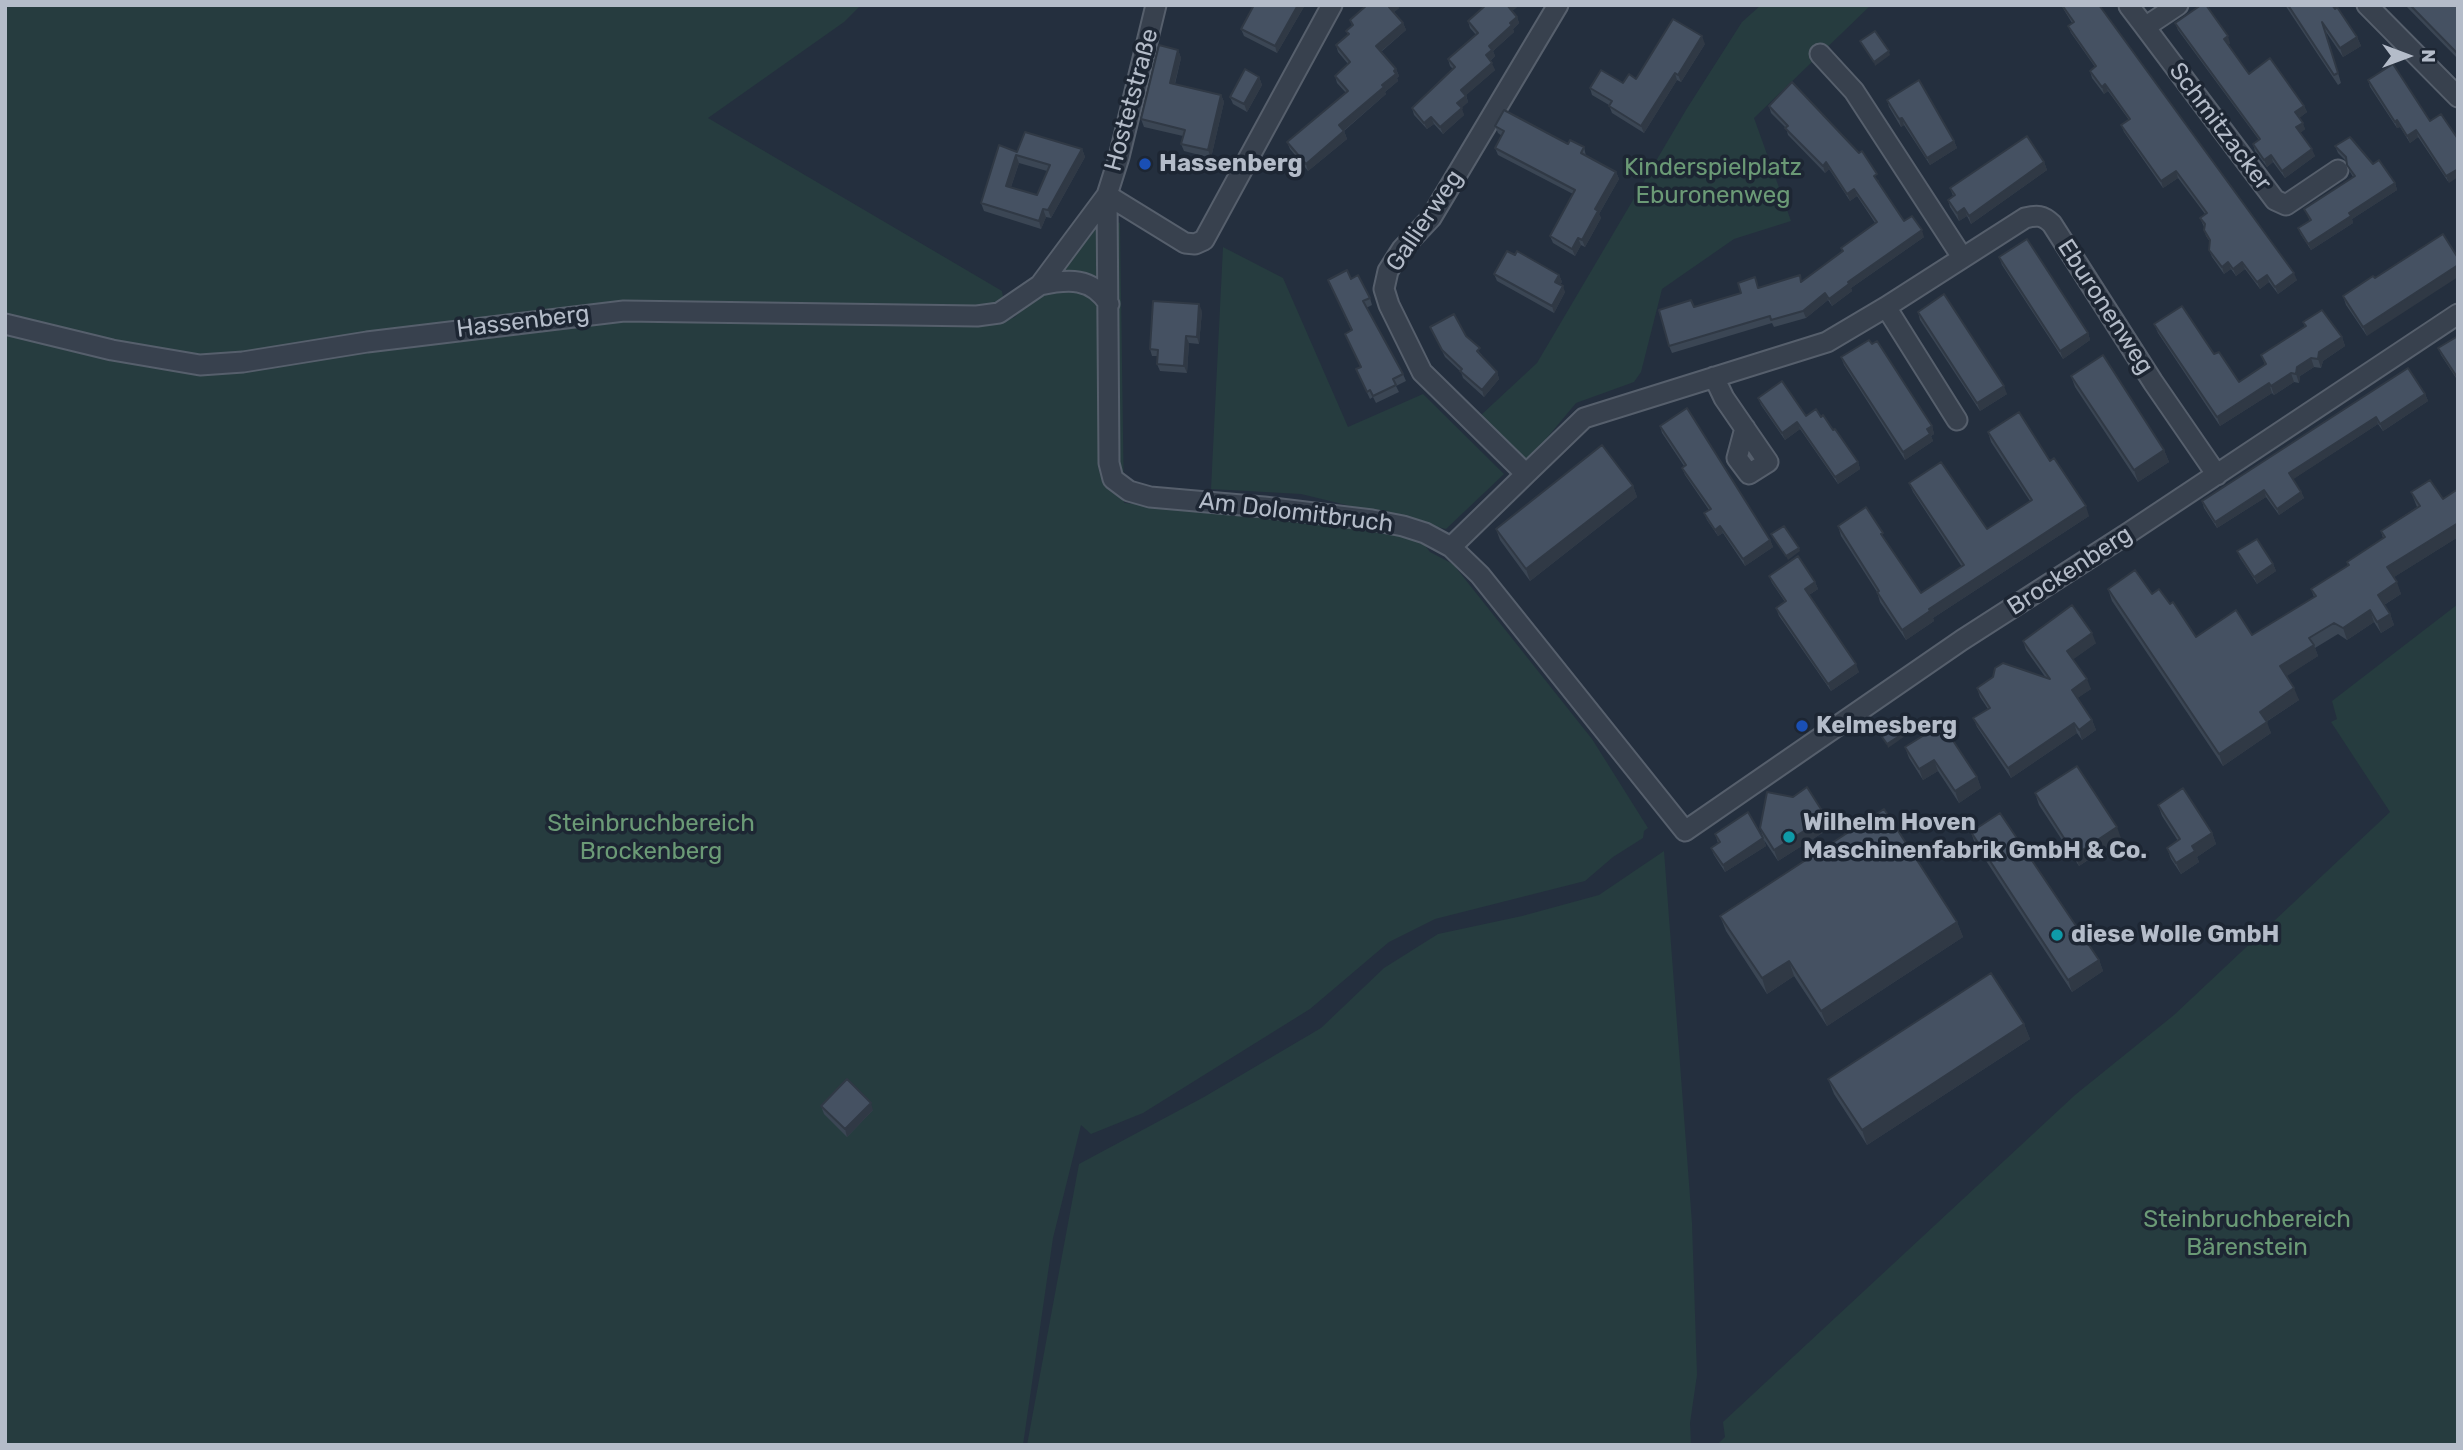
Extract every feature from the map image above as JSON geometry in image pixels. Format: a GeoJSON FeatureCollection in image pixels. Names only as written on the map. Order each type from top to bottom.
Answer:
{"type":"FeatureCollection","features":[{"type":"Feature","properties":{"kind":"street","name":"Hostetstraße"},"geometry":{"type":"LineString","coordinates":[[1110,391],[1107,195],[1119,157],[1156,5]]}},
{"type":"Feature","properties":{"kind":"street"},"geometry":{"type":"LineString","coordinates":[[1107,195],[1185,243],[1195,244],[1205,240],[1332,5]]}},
{"type":"Feature","properties":{"kind":"street","name":"Gallierweg"},"geometry":{"type":"LineString","coordinates":[[1526,474],[1422,372],[1389,305],[1384,289],[1388,271],[1402,249],[1431,218],[1558,5]]}},
{"type":"Feature","properties":{"kind":"street"},"geometry":{"type":"LineString","coordinates":[[2146,27],[2178,5]]}},
{"type":"Feature","properties":{"kind":"street"},"geometry":{"type":"LineString","coordinates":[[2367,5],[2458,97]]}},
{"type":"Feature","properties":{"kind":"street","name":"Schmitzacker"},"geometry":{"type":"LineString","coordinates":[[2129,6],[2275,200],[2286,205],[2338,170]]}},
{"type":"Feature","properties":{"kind":"street"},"geometry":{"type":"LineString","coordinates":[[1821,54],[1854,91],[1962,257]]}},
{"type":"Feature","properties":{"kind":"street","name":"Hostetstraße"},"geometry":{"type":"LineString","coordinates":[[1040,285],[1107,195]]}},
{"type":"Feature","properties":{"kind":"street","name":"Eburonenweg"},"geometry":{"type":"LineString","coordinates":[[1526,474],[1584,418],[1827,342],[2025,218],[2036,215],[2045,217],[2052,224],[2153,382],[2217,475]]}},
{"type":"Feature","properties":{"kind":"street"},"geometry":{"type":"LineString","coordinates":[[1040,285],[1063,280],[1093,286],[1109,304]]}},
{"type":"Feature","properties":{"kind":"street","name":"Hassenberg"},"geometry":{"type":"LineString","coordinates":[[5,324],[112,351],[200,365],[243,362],[367,342],[624,311],[977,316],[999,313],[1040,285]]}},
{"type":"Feature","properties":{"kind":"street"},"geometry":{"type":"LineString","coordinates":[[1886,307],[1957,420]]}},
{"type":"Feature","properties":{"kind":"street","name":"Brockenberg"},"geometry":{"type":"LineString","coordinates":[[1685,831],[1962,640],[2217,475],[2458,314]]}},
{"type":"Feature","properties":{"kind":"street"},"geometry":{"type":"LineString","coordinates":[[1714,377],[1724,398],[1745,428]]}},
{"type":"Feature","properties":{"kind":"street","name":"Am Dolomitbruch"},"geometry":{"type":"LineString","coordinates":[[1110,391],[1110,463],[1113,479],[1129,491],[1150,497],[1372,520],[1425,533],[1451,547],[1480,575],[1685,831]]}},
{"type":"Feature","properties":{"kind":"street"},"geometry":{"type":"LineString","coordinates":[[1451,547],[1526,474]]}},
{"type":"Feature","properties":{"kind":"green space","name":"Steinbruchbereich Brockenberg"},"geometry":{"type":"Polygon","coordinates":[[[5,5],[861,5],[844,22],[708,118],[1002,291],[1007,320],[1015,317],[1107,215],[1120,223],[1124,503],[1366,524],[1421,540],[1430,552],[1453,564],[1592,739],[1648,828],[1644,831],[1643,838],[1613,857],[1585,881],[1435,919],[1389,942],[1310,1009],[1143,1113],[1091,1134],[1081,1125],[1053,1238],[1023,1445],[5,1445],[5,5]]]}},
{"type":"Feature","properties":{"kind":"green space","name":"Kinderspielplatz Eburonenweg"},"geometry":{"type":"Polygon","coordinates":[[[1761,5],[1871,5],[1754,118],[1791,221],[1734,239],[1662,289],[1641,372],[1634,382],[1576,403],[1526,463],[1480,416],[1537,363],[1686,110],[1742,22],[1761,5]]]}},
{"type":"Feature","properties":{"kind":"green space"},"geometry":{"type":"Polygon","coordinates":[[[1223,247],[1283,278],[1348,427],[1423,394],[1504,474],[1446,529],[1301,494],[1211,489],[1223,247]]]}},
{"type":"Feature","properties":{"kind":"green space","name":"Steinbruchbereich Bärenstein"},"geometry":{"type":"Polygon","coordinates":[[[2458,604],[2458,1445],[1717,1445],[1725,1437],[1723,1422],[2075,1095],[2174,1015],[2390,812],[2331,722],[2337,719],[2332,701],[2458,604]]]}},
{"type":"Feature","properties":{"kind":"green space"},"geometry":{"type":"Polygon","coordinates":[[[1664,851],[1692,1223],[1697,1375],[1690,1423],[1691,1445],[1027,1445],[1079,1164],[1204,1097],[1321,1028],[1384,968],[1438,934],[1522,916],[1599,895],[1664,851]]]}},
{"type":"Feature","properties":{"kind":"building"},"geometry":{"type":"Polygon","coordinates":[[[1254,5],[1298,5],[1275,46],[1241,29],[1254,5]]]}},
{"type":"Feature","properties":{"kind":"building"},"geometry":{"type":"Polygon","coordinates":[[[1367,5],[1391,5],[1389,7],[1403,23],[1376,46],[1396,69],[1396,74],[1339,125],[1344,131],[1306,164],[1287,142],[1348,91],[1335,76],[1350,62],[1336,45],[1349,34],[1346,31],[1353,25],[1350,20],[1367,5]]]}},
{"type":"Feature","properties":{"kind":"building"},"geometry":{"type":"Polygon","coordinates":[[[1486,5],[1509,5],[1517,17],[1489,46],[1492,50],[1486,55],[1492,63],[1461,90],[1466,96],[1457,103],[1462,108],[1440,127],[1431,117],[1424,123],[1412,108],[1455,67],[1448,59],[1478,33],[1468,21],[1486,5]]]}},
{"type":"Feature","properties":{"kind":"building"},"geometry":{"type":"Polygon","coordinates":[[[2062,5],[2099,5],[2294,273],[2275,287],[2267,275],[2257,282],[2242,262],[2233,269],[2228,262],[2222,267],[2209,250],[2210,240],[2200,218],[2207,213],[2176,171],[2161,181],[2121,125],[2130,119],[2105,84],[2102,87],[2090,71],[2096,66],[2068,26],[2074,22],[2062,5]]]}},
{"type":"Feature","properties":{"kind":"building"},"geometry":{"type":"Polygon","coordinates":[[[2201,5],[2206,5],[2228,36],[2224,39],[2249,74],[2270,58],[2304,106],[2295,112],[2303,123],[2296,127],[2312,149],[2282,171],[2271,155],[2264,160],[2253,144],[2260,139],[2175,23],[2201,5]]]}},
{"type":"Feature","properties":{"kind":"building"},"geometry":{"type":"Polygon","coordinates":[[[2288,5],[2337,7],[2357,37],[2340,48],[2322,22],[2338,73],[2334,75],[2288,5]]]}},
{"type":"Feature","properties":{"kind":"building"},"geometry":{"type":"Polygon","coordinates":[[[2410,5],[2458,5],[2458,54],[2410,5]]]}},
{"type":"Feature","properties":{"kind":"building"},"geometry":{"type":"Polygon","coordinates":[[[1673,19],[1702,36],[1641,126],[1609,106],[1612,101],[1590,88],[1601,70],[1623,83],[1629,74],[1636,79],[1673,19]]]}},
{"type":"Feature","properties":{"kind":"building"},"geometry":{"type":"Polygon","coordinates":[[[1875,31],[1889,51],[1874,62],[1860,41],[1875,31]]]}},
{"type":"Feature","properties":{"kind":"building"},"geometry":{"type":"Polygon","coordinates":[[[1159,45],[1178,50],[1170,83],[1221,95],[1208,150],[1181,144],[1185,130],[1141,119],[1159,45]]]}},
{"type":"Feature","properties":{"kind":"building"},"geometry":{"type":"Polygon","coordinates":[[[2393,64],[2430,121],[2441,114],[2458,139],[2458,169],[2446,176],[2416,130],[2407,136],[2368,80],[2393,64]]]}},
{"type":"Feature","properties":{"kind":"building"},"geometry":{"type":"Polygon","coordinates":[[[1245,69],[1259,77],[1244,104],[1230,97],[1245,69]]]}},
{"type":"Feature","properties":{"kind":"building"},"geometry":{"type":"Polygon","coordinates":[[[1919,80],[1954,141],[1927,158],[1902,118],[1899,119],[1887,100],[1919,80]]]}},
{"type":"Feature","properties":{"kind":"building"},"geometry":{"type":"Polygon","coordinates":[[[1792,82],[1859,153],[1862,151],[1877,174],[1874,176],[1904,221],[1912,216],[1922,230],[1848,282],[1849,284],[1829,299],[1825,293],[1803,311],[1771,320],[1770,316],[1669,346],[1659,310],[1691,300],[1694,307],[1741,293],[1738,283],[1755,277],[1758,288],[1800,275],[1801,282],[1877,222],[1854,189],[1847,194],[1826,162],[1823,166],[1785,128],[1788,126],[1769,106],[1792,82]]]}},
{"type":"Feature","properties":{"kind":"building"},"geometry":{"type":"Polygon","coordinates":[[[1504,110],[1568,144],[1570,140],[1584,147],[1581,153],[1616,172],[1595,209],[1598,211],[1582,240],[1578,238],[1572,249],[1550,236],[1575,190],[1495,148],[1504,131],[1495,126],[1504,110]]]}},
{"type":"Feature","properties":{"kind":"building"},"geometry":{"type":"Polygon","coordinates":[[[1025,132],[1082,149],[1048,210],[1043,209],[1039,221],[981,203],[999,145],[1017,152],[1025,132]],[[1016,155],[1006,186],[1037,195],[1050,165],[1016,155]]]}},
{"type":"Feature","properties":{"kind":"building"},"geometry":{"type":"Polygon","coordinates":[[[2027,136],[2044,162],[1969,216],[1964,208],[1957,213],[1948,200],[1955,195],[1950,188],[2027,136]]]}},
{"type":"Feature","properties":{"kind":"building"},"geometry":{"type":"Polygon","coordinates":[[[2350,137],[2373,164],[2379,160],[2395,183],[2308,244],[2298,228],[2311,220],[2304,209],[2355,176],[2347,165],[2346,157],[2335,146],[2350,137]]]}},
{"type":"Feature","properties":{"kind":"building"},"geometry":{"type":"Polygon","coordinates":[[[2443,234],[2458,258],[2458,265],[2363,327],[2343,296],[2443,234]]]}},
{"type":"Feature","properties":{"kind":"building"},"geometry":{"type":"Polygon","coordinates":[[[2027,239],[2088,333],[2060,351],[1999,257],[2027,239]]]}},
{"type":"Feature","properties":{"kind":"building"},"geometry":{"type":"Polygon","coordinates":[[[1507,251],[1515,255],[1517,251],[1559,275],[1555,282],[1563,286],[1552,306],[1494,274],[1507,251]]]}},
{"type":"Feature","properties":{"kind":"building"},"geometry":{"type":"Polygon","coordinates":[[[1347,270],[1351,279],[1358,275],[1370,298],[1363,301],[1403,374],[1393,379],[1396,385],[1373,396],[1370,390],[1367,392],[1356,369],[1361,367],[1345,334],[1352,330],[1328,280],[1347,270]]]}},
{"type":"Feature","properties":{"kind":"building"},"geometry":{"type":"Polygon","coordinates":[[[1944,294],[2004,386],[1977,403],[1918,312],[1944,294]]]}},
{"type":"Feature","properties":{"kind":"building"},"geometry":{"type":"Polygon","coordinates":[[[1153,301],[1199,304],[1197,337],[1186,336],[1184,366],[1157,364],[1158,350],[1150,349],[1153,301]]]}},
{"type":"Feature","properties":{"kind":"building"},"geometry":{"type":"Polygon","coordinates":[[[2182,306],[2214,354],[2219,352],[2239,382],[2266,364],[2261,355],[2306,326],[2303,322],[2322,310],[2342,337],[2319,352],[2318,359],[2311,358],[2297,367],[2296,374],[2291,373],[2271,386],[2269,383],[2217,417],[2154,324],[2182,306]]]}},
{"type":"Feature","properties":{"kind":"building"},"geometry":{"type":"Polygon","coordinates":[[[1454,314],[1466,336],[1480,348],[1477,351],[1497,372],[1482,390],[1460,371],[1462,369],[1442,350],[1430,327],[1454,314]]]}},
{"type":"Feature","properties":{"kind":"building"},"geometry":{"type":"Polygon","coordinates":[[[2458,336],[2458,377],[2457,377],[2438,348],[2458,336]]]}},
{"type":"Feature","properties":{"kind":"building"},"geometry":{"type":"Polygon","coordinates":[[[1869,340],[1872,344],[1877,341],[1932,426],[1927,429],[1930,434],[1903,452],[1841,357],[1869,340]]]}},
{"type":"Feature","properties":{"kind":"building"},"geometry":{"type":"Polygon","coordinates":[[[2103,355],[2164,450],[2134,470],[2071,376],[2103,355]]]}},
{"type":"Feature","properties":{"kind":"building"},"geometry":{"type":"Polygon","coordinates":[[[2408,368],[2425,394],[2380,424],[2376,417],[2289,473],[2301,492],[2277,509],[2264,490],[2215,522],[2202,501],[2408,368]]]}},
{"type":"Feature","properties":{"kind":"building"},"geometry":{"type":"Polygon","coordinates":[[[1782,381],[1806,416],[1816,409],[1821,417],[1823,415],[1858,462],[1835,477],[1797,422],[1782,433],[1758,398],[1782,381]]]}},
{"type":"Feature","properties":{"kind":"building"},"geometry":{"type":"Polygon","coordinates":[[[1687,408],[1770,540],[1743,559],[1720,526],[1715,530],[1704,513],[1711,509],[1682,468],[1686,465],[1660,426],[1687,408]]]}},
{"type":"Feature","properties":{"kind":"building"},"geometry":{"type":"Polygon","coordinates":[[[2019,412],[2050,461],[2054,458],[2086,506],[1929,609],[1930,611],[1902,630],[1838,526],[1866,507],[1921,593],[1964,565],[1909,483],[1941,462],[1987,529],[2032,500],[1988,432],[2019,412]]]}},
{"type":"Feature","properties":{"kind":"building"},"geometry":{"type":"Polygon","coordinates":[[[1602,445],[1633,486],[1526,569],[1496,529],[1602,445]]]}},
{"type":"Feature","properties":{"kind":"building"},"geometry":{"type":"Polygon","coordinates":[[[2430,480],[2443,499],[2458,489],[2458,523],[2387,567],[2397,582],[2378,595],[2390,614],[2377,622],[2370,610],[2343,628],[2334,623],[2309,638],[2314,645],[2280,666],[2294,688],[2260,712],[2267,722],[2219,754],[2108,589],[2135,570],[2152,594],[2159,589],[2170,604],[2173,602],[2196,637],[2236,610],[2252,635],[2316,596],[2311,589],[2349,565],[2347,562],[2385,537],[2381,531],[2420,506],[2411,492],[2430,480]]]}},
{"type":"Feature","properties":{"kind":"building"},"geometry":{"type":"Polygon","coordinates":[[[1784,526],[1799,548],[1786,556],[1771,534],[1784,526]]]}},
{"type":"Feature","properties":{"kind":"building"},"geometry":{"type":"Polygon","coordinates":[[[2257,539],[2273,564],[2254,577],[2237,551],[2257,539]]]}},
{"type":"Feature","properties":{"kind":"building"},"geometry":{"type":"Polygon","coordinates":[[[1798,556],[1815,582],[1805,589],[1856,664],[1828,684],[1776,608],[1786,601],[1769,576],[1798,556]]]}},
{"type":"Feature","properties":{"kind":"building"},"geometry":{"type":"Polygon","coordinates":[[[2072,605],[2092,633],[2067,651],[2087,679],[2072,690],[2092,720],[2079,730],[2074,723],[2008,768],[1973,718],[1990,708],[1977,688],[1993,677],[1995,668],[2003,663],[2050,679],[2023,641],[2072,605]]]}},
{"type":"Feature","properties":{"kind":"building"},"geometry":{"type":"Polygon","coordinates":[[[1897,717],[1907,731],[1887,744],[1877,730],[1897,717]]]}},
{"type":"Feature","properties":{"kind":"building"},"geometry":{"type":"Polygon","coordinates":[[[1942,724],[1977,777],[1955,791],[1934,760],[1919,769],[1905,747],[1942,724]]]}},
{"type":"Feature","properties":{"kind":"building"},"geometry":{"type":"Polygon","coordinates":[[[2077,766],[2117,827],[2075,855],[2035,793],[2077,766]]]}},
{"type":"Feature","properties":{"kind":"building","name":"Wilhelm Hoven Maschinenfabrik GmbH & Co."},"geometry":{"type":"Polygon","coordinates":[[[1807,787],[1826,817],[1774,850],[1760,828],[1767,792],[1793,797],[1807,787]]]}},
{"type":"Feature","properties":{"kind":"building"},"geometry":{"type":"Polygon","coordinates":[[[2183,788],[2212,833],[2192,846],[2195,851],[2176,863],[2167,848],[2180,839],[2158,805],[2183,788]]]}},
{"type":"Feature","properties":{"kind":"building"},"geometry":{"type":"Polygon","coordinates":[[[1884,809],[1957,922],[1821,1011],[1789,961],[1762,978],[1720,916],[1884,809]]]}},
{"type":"Feature","properties":{"kind":"building"},"geometry":{"type":"Polygon","coordinates":[[[1748,812],[1763,838],[1723,865],[1711,848],[1720,842],[1715,834],[1748,812]]]}},
{"type":"Feature","properties":{"kind":"building","name":"diese Wolle GmbH"},"geometry":{"type":"Polygon","coordinates":[[[2000,813],[2099,960],[2068,980],[1971,832],[2000,813]]]}},
{"type":"Feature","properties":{"kind":"building"},"geometry":{"type":"Polygon","coordinates":[[[1991,973],[2024,1024],[1862,1130],[1828,1079],[1991,973]]]}},
{"type":"Feature","properties":{"kind":"building"},"geometry":{"type":"Polygon","coordinates":[[[847,1079],[871,1103],[845,1129],[821,1106],[847,1079]]]}},
{"type":"Feature","properties":{"kind":"place","name":"Hassenberg"},"geometry":{"type":"Point","coordinates":[1145,164]}},
{"type":"Feature","properties":{"kind":"place","name":"Kelmesberg"},"geometry":{"type":"Point","coordinates":[1802,726]}},
{"type":"Feature","properties":{"kind":"place","name":"Wilhelm Hoven Maschinenfabrik GmbH & Co."},"geometry":{"type":"Point","coordinates":[1789,837]}},
{"type":"Feature","properties":{"kind":"place","name":"diese Wolle GmbH"},"geometry":{"type":"Point","coordinates":[2057,935]}}]}
